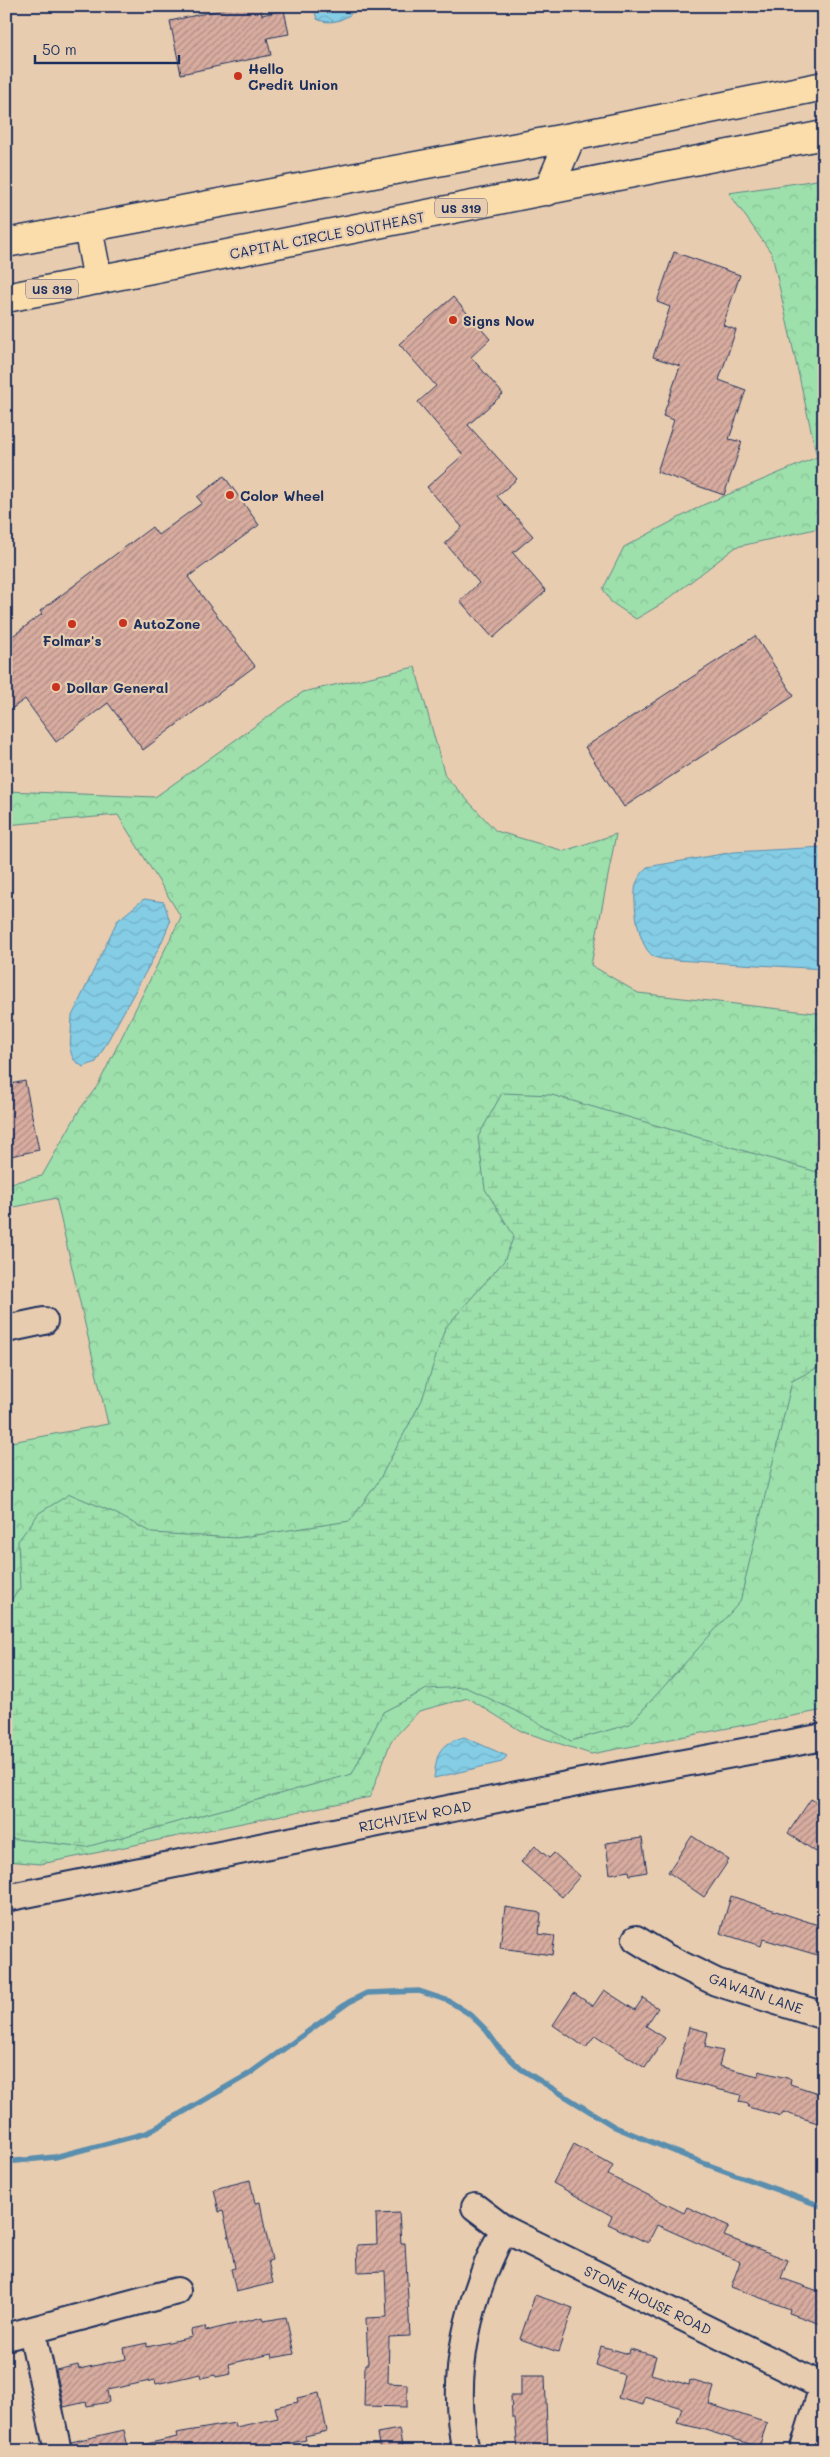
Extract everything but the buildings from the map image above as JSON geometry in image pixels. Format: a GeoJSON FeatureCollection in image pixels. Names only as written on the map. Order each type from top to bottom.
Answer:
{"type":"FeatureCollection","features":[{"type":"Feature","properties":{"kind":"main road"},"geometry":{"type":"LineString","coordinates":[[6,243],[571,137],[824,86]]}},
{"type":"Feature","properties":{"kind":"main road","name":"CAPITAL CIRCLE SOUTHEAST"},"geometry":{"type":"LineString","coordinates":[[6,298],[824,135]]}},
{"type":"Feature","properties":{"kind":"main road"},"geometry":{"type":"LineString","coordinates":[[548,191],[571,137]]}},
{"type":"Feature","properties":{"kind":"main road"},"geometry":{"type":"LineString","coordinates":[[88,228],[98,280]]}},
{"type":"Feature","properties":{"kind":"street"},"geometry":{"type":"LineString","coordinates":[[6,1329],[44,1320]]}},
{"type":"Feature","properties":{"kind":"street","name":"RICHVIEW ROAD"},"geometry":{"type":"LineString","coordinates":[[6,1898],[582,1782],[824,1737]]}},
{"type":"Feature","properties":{"kind":"street","name":"GAWAIN LANE"},"geometry":{"type":"LineString","coordinates":[[636,1939],[665,1957],[716,1982],[824,2016]]}},
{"type":"Feature","properties":{"kind":"street","name":"STONE HOUSE ROAD"},"geometry":{"type":"LineString","coordinates":[[475,2207],[504,2229],[823,2387]]}},
{"type":"Feature","properties":{"kind":"street"},"geometry":{"type":"LineString","coordinates":[[466,2451],[461,2393],[464,2340],[476,2294],[487,2262],[504,2229]]}},
{"type":"Feature","properties":{"kind":"street"},"geometry":{"type":"LineString","coordinates":[[6,2336],[178,2290]]}},
{"type":"Feature","properties":{"kind":"street"},"geometry":{"type":"LineString","coordinates":[[32,2330],[58,2451]]}},
{"type":"Feature","properties":{"kind":"street"},"geometry":{"type":"LineString","coordinates":[[803,2451],[823,2387]]}},
{"type":"Feature","properties":{"kind":"green space"},"geometry":{"type":"Polygon","coordinates":[[[824,179],[824,527],[736,547],[663,603],[636,619],[611,602],[603,589],[624,547],[703,505],[817,457],[772,254],[729,193],[824,179]]]}},
{"type":"Feature","properties":{"kind":"green space"},"geometry":{"type":"Polygon","coordinates":[[[415,667],[445,776],[496,831],[564,851],[616,834],[591,965],[638,993],[824,1014],[824,1710],[591,1754],[521,1731],[468,1698],[419,1711],[391,1741],[370,1797],[41,1864],[6,1861],[6,1443],[108,1424],[56,1198],[6,1209],[6,1184],[42,1176],[80,1109],[98,1085],[181,917],[118,815],[6,825],[6,791],[155,797],[303,692],[415,667]]]}},
{"type":"Feature","properties":{"kind":"green space"},"geometry":{"type":"Polygon","coordinates":[[[502,1093],[552,1095],[824,1174],[824,1364],[792,1381],[740,1602],[630,1724],[571,1741],[524,1715],[465,1687],[427,1689],[383,1712],[352,1774],[86,1847],[6,1838],[6,1606],[20,1589],[18,1541],[39,1513],[70,1494],[113,1512],[152,1533],[236,1538],[350,1521],[378,1482],[422,1400],[445,1328],[504,1261],[514,1236],[485,1189],[478,1137],[502,1093]]]}},
{"type":"Feature","properties":{"kind":"water"},"geometry":{"type":"Polygon","coordinates":[[[313,6],[349,6],[351,14],[335,21],[321,21],[317,19],[313,6]]]}},
{"type":"Feature","properties":{"kind":"water"},"geometry":{"type":"Polygon","coordinates":[[[824,847],[824,969],[662,959],[649,953],[644,945],[640,935],[636,912],[635,891],[637,882],[647,867],[734,852],[824,847]]]}},
{"type":"Feature","properties":{"kind":"water"},"geometry":{"type":"Polygon","coordinates":[[[144,899],[164,902],[170,922],[160,946],[96,1062],[83,1067],[73,1059],[70,1049],[72,1016],[117,921],[144,899]]]}},
{"type":"Feature","properties":{"kind":"water"},"geometry":{"type":"Polygon","coordinates":[[[464,1737],[507,1756],[502,1762],[434,1778],[436,1762],[440,1751],[449,1743],[464,1737]]]}},
{"type":"Feature","properties":{"kind":"waterway"},"geometry":{"type":"LineString","coordinates":[[6,2162],[55,2157],[147,2133],[249,2074],[349,2002],[367,1993],[419,1991],[449,2001],[471,2015],[486,2030],[499,2048],[521,2069],[615,2127],[703,2163],[824,2207]]}},
{"type":"Feature","properties":{"kind":"place","name":"Hello Credit Union"},"geometry":{"type":"Point","coordinates":[238,76]}},
{"type":"Feature","properties":{"kind":"place","name":"Signs Now"},"geometry":{"type":"Point","coordinates":[453,320]}},
{"type":"Feature","properties":{"kind":"place","name":"Color Wheel"},"geometry":{"type":"Point","coordinates":[230,495]}},
{"type":"Feature","properties":{"kind":"place","name":"AutoZone"},"geometry":{"type":"Point","coordinates":[123,623]}},
{"type":"Feature","properties":{"kind":"place","name":"Folmar's"},"geometry":{"type":"Point","coordinates":[72,624]}},
{"type":"Feature","properties":{"kind":"place","name":"Dollar General"},"geometry":{"type":"Point","coordinates":[56,687]}}]}
